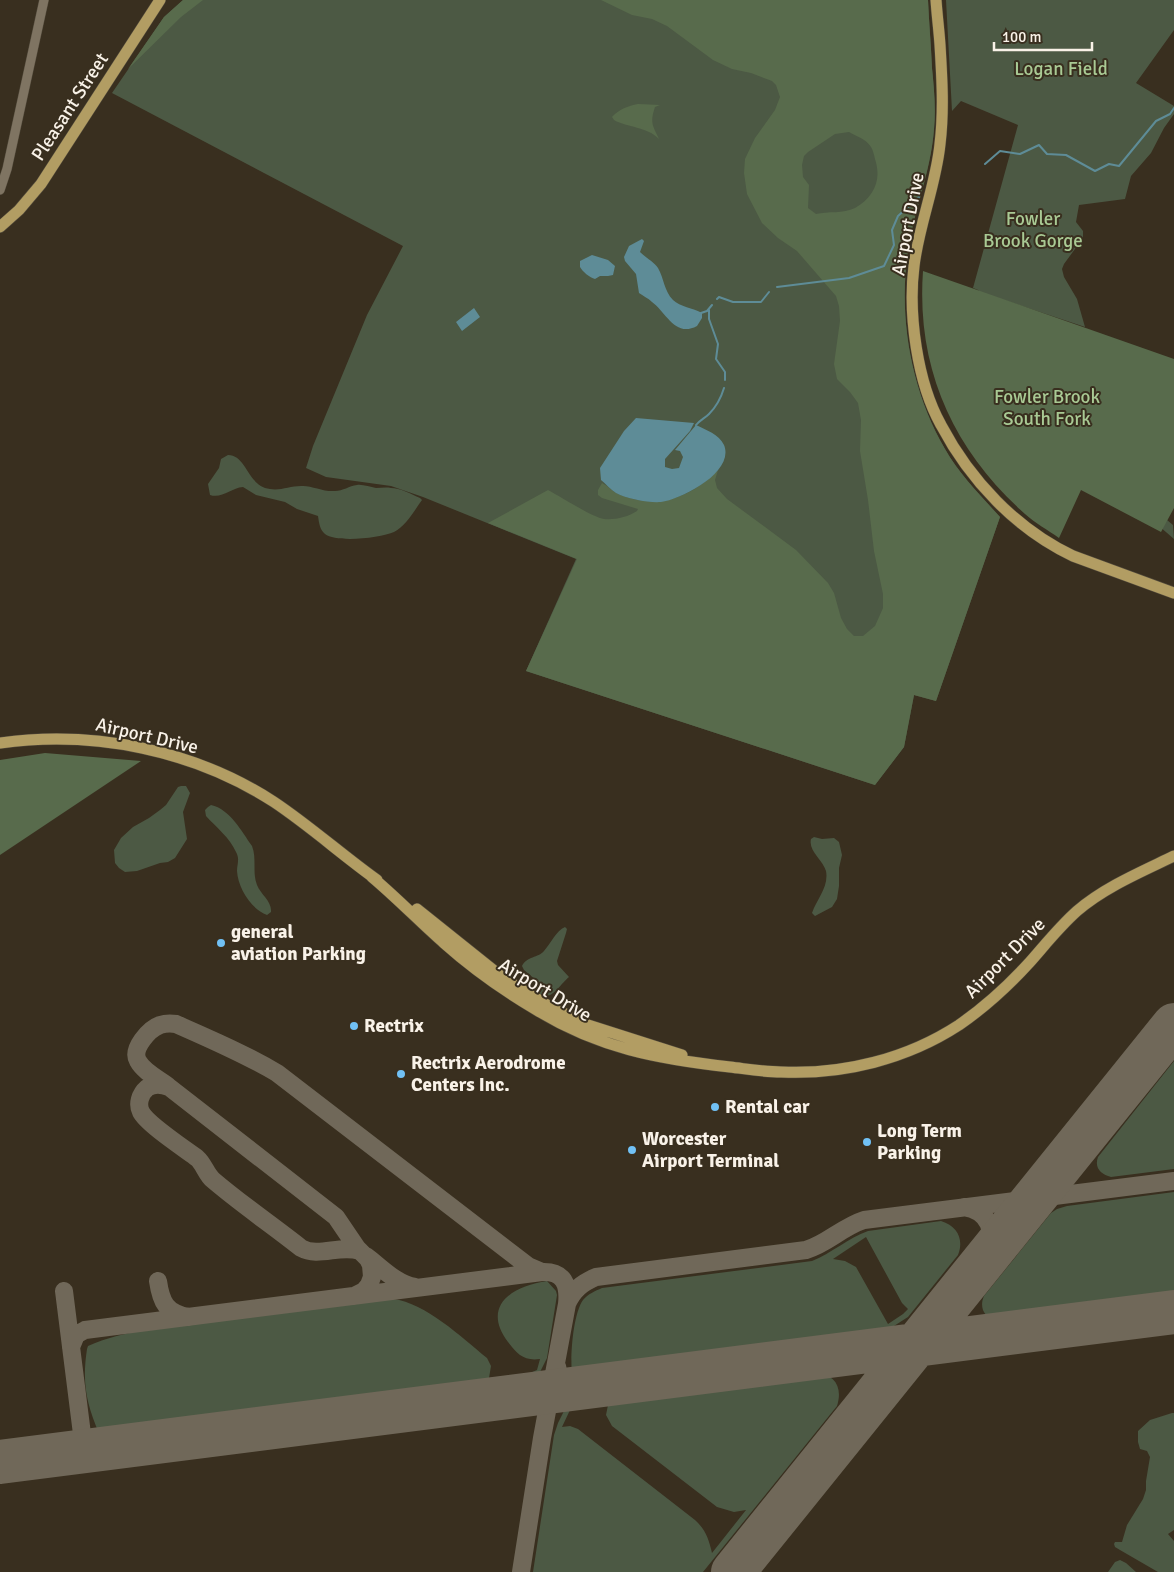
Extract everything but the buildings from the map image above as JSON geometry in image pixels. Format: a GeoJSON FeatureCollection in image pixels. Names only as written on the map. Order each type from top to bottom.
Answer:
{"type":"FeatureCollection","features":[{"type":"Feature","properties":{"kind":"main road","name":"Pleasant Street"},"geometry":{"type":"LineString","coordinates":[[0,226],[19,210],[41,184],[160,0]]}},
{"type":"Feature","properties":{"kind":"main road","name":"Airport Drive"},"geometry":{"type":"LineString","coordinates":[[936,0],[943,109],[937,165],[914,266],[912,295],[920,365],[937,416],[963,460],[978,479],[1009,513],[1025,525],[1059,549],[1074,556],[1174,593]]}},
{"type":"Feature","properties":{"kind":"main road","name":"Airport Drive"},"geometry":{"type":"LineString","coordinates":[[0,743],[46,739],[105,741],[167,754],[200,766],[246,786],[272,801],[408,902],[502,977],[563,1013],[588,1025],[696,1059],[732,1067],[782,1072],[834,1071],[858,1066],[888,1058],[930,1041],[959,1025],[985,1006],[1028,964],[1070,918],[1085,905],[1113,887],[1174,856]]}},
{"type":"Feature","properties":{"kind":"street"},"geometry":{"type":"LineString","coordinates":[[0,190],[7,169],[44,0]]}},
{"type":"Feature","properties":{"kind":"green space"},"geometry":{"type":"Polygon","coordinates":[[[183,0],[928,0],[935,121],[930,160],[908,251],[905,276],[906,327],[916,378],[923,403],[933,427],[957,467],[1000,517],[936,701],[914,695],[904,747],[875,785],[526,671],[576,559],[423,497],[391,486],[326,477],[306,468],[313,446],[367,315],[403,246],[112,93],[164,17],[183,0]]]}},
{"type":"Feature","properties":{"kind":"green space"},"geometry":{"type":"Polygon","coordinates":[[[183,0],[203,0],[181,17],[128,69],[164,17],[183,0]]]}},
{"type":"Feature","properties":{"kind":"green space"},"geometry":{"type":"Polygon","coordinates":[[[601,0],[928,0],[935,121],[930,160],[908,251],[905,276],[906,327],[916,378],[923,403],[933,427],[957,467],[1000,517],[936,701],[914,695],[904,747],[875,785],[526,671],[577,559],[488,523],[548,490],[592,515],[604,519],[613,519],[630,515],[638,509],[602,498],[598,495],[598,490],[602,483],[618,494],[632,499],[659,501],[684,495],[707,480],[718,470],[715,480],[717,488],[727,499],[796,550],[828,583],[834,593],[841,618],[847,629],[854,636],[863,636],[875,626],[883,608],[883,594],[874,551],[860,451],[861,420],[858,403],[837,379],[834,364],[840,321],[836,296],[797,251],[778,238],[762,223],[747,194],[744,173],[745,159],[755,138],[775,110],[780,97],[776,85],[772,81],[751,73],[732,69],[713,60],[667,26],[652,19],[632,15],[601,0]],[[849,132],[835,134],[804,156],[802,165],[803,177],[809,185],[808,208],[816,214],[846,211],[855,208],[867,199],[875,187],[878,174],[872,150],[869,144],[849,132]]]}},
{"type":"Feature","properties":{"kind":"green space"},"geometry":{"type":"Polygon","coordinates":[[[946,0],[1174,0],[1174,30],[1136,83],[1174,106],[1174,114],[1164,128],[1151,153],[1131,176],[1125,199],[1079,205],[1076,222],[1083,231],[1083,238],[1062,269],[1064,277],[1077,299],[1085,327],[1004,300],[1167,520],[1173,525],[1174,539],[1159,526],[978,290],[973,288],[1018,125],[961,101],[952,111],[946,0]]]}},
{"type":"Feature","properties":{"kind":"green space"},"geometry":{"type":"Polygon","coordinates":[[[638,104],[660,105],[655,107],[652,120],[659,139],[643,129],[619,123],[612,117],[624,108],[638,104]]]}},
{"type":"Feature","properties":{"kind":"green space","name":"Fowler Brook South Fork"},"geometry":{"type":"Polygon","coordinates":[[[923,271],[1174,359],[1174,508],[1161,532],[1081,490],[1059,538],[1029,517],[1000,489],[978,463],[959,435],[944,405],[933,374],[926,341],[922,307],[923,271]]]}},
{"type":"Feature","properties":{"kind":"green space"},"geometry":{"type":"Polygon","coordinates":[[[228,455],[234,456],[239,460],[262,487],[270,489],[305,486],[335,491],[361,485],[398,489],[422,500],[406,522],[394,532],[359,539],[331,537],[322,530],[318,516],[297,509],[285,502],[256,495],[243,487],[219,496],[210,495],[208,484],[219,468],[221,459],[228,455]]]}},
{"type":"Feature","properties":{"kind":"green space"},"geometry":{"type":"Polygon","coordinates":[[[45,753],[141,761],[0,855],[0,760],[45,753]]]}},
{"type":"Feature","properties":{"kind":"green space"},"geometry":{"type":"Polygon","coordinates":[[[186,786],[190,793],[183,812],[187,839],[175,858],[168,862],[137,871],[125,872],[119,868],[115,863],[114,850],[121,838],[133,827],[166,805],[178,787],[186,786]]]}},
{"type":"Feature","properties":{"kind":"green space"},"geometry":{"type":"Polygon","coordinates":[[[211,805],[218,807],[230,816],[252,846],[256,880],[259,889],[271,908],[271,912],[267,915],[256,908],[246,897],[238,878],[236,852],[227,837],[206,816],[205,810],[211,805]]]}},
{"type":"Feature","properties":{"kind":"green space"},"geometry":{"type":"Polygon","coordinates":[[[814,837],[822,839],[834,838],[839,842],[842,855],[839,868],[837,899],[832,907],[815,916],[812,913],[826,882],[826,871],[812,848],[811,839],[814,837]]]}},
{"type":"Feature","properties":{"kind":"green space"},"geometry":{"type":"Polygon","coordinates":[[[565,927],[567,929],[557,961],[558,965],[569,977],[553,994],[545,997],[540,996],[537,981],[522,966],[527,960],[542,953],[556,934],[565,927]]]}},
{"type":"Feature","properties":{"kind":"green space"},"geometry":{"type":"Polygon","coordinates":[[[1174,1061],[1174,1169],[1111,1177],[1104,1174],[1099,1170],[1097,1164],[1098,1157],[1174,1061]]]}},
{"type":"Feature","properties":{"kind":"green space"},"geometry":{"type":"Polygon","coordinates":[[[1174,1192],[1174,1297],[996,1319],[988,1317],[982,1308],[984,1296],[1051,1213],[1057,1209],[1067,1206],[1174,1192]]]}},
{"type":"Feature","properties":{"kind":"green space"},"geometry":{"type":"Polygon","coordinates":[[[941,1221],[952,1226],[960,1239],[958,1255],[908,1317],[883,1333],[572,1373],[571,1357],[577,1315],[583,1300],[597,1290],[812,1261],[868,1231],[941,1221]],[[866,1237],[833,1259],[845,1261],[856,1267],[888,1324],[908,1309],[902,1303],[866,1237]]]}},
{"type":"Feature","properties":{"kind":"green space"},"geometry":{"type":"Polygon","coordinates":[[[547,1281],[556,1291],[557,1295],[547,1358],[537,1378],[99,1433],[88,1402],[85,1382],[87,1349],[88,1346],[103,1340],[133,1332],[393,1299],[418,1307],[443,1322],[466,1340],[487,1358],[491,1366],[489,1378],[530,1373],[537,1370],[540,1359],[525,1358],[512,1347],[500,1329],[499,1308],[512,1293],[547,1281]]]}},
{"type":"Feature","properties":{"kind":"green space"},"geometry":{"type":"Polygon","coordinates":[[[815,1373],[832,1379],[838,1387],[839,1393],[837,1406],[703,1572],[533,1572],[554,1435],[567,1405],[815,1373]],[[608,1405],[570,1410],[562,1427],[570,1426],[578,1429],[695,1520],[706,1535],[712,1553],[746,1510],[734,1512],[717,1507],[612,1426],[606,1415],[608,1405]]]}},
{"type":"Feature","properties":{"kind":"green space"},"geometry":{"type":"Polygon","coordinates":[[[1174,1413],[1174,1530],[1168,1534],[1174,1541],[1174,1572],[1158,1572],[1115,1547],[1114,1544],[1115,1542],[1122,1542],[1127,1525],[1143,1499],[1146,1490],[1150,1457],[1147,1451],[1140,1449],[1138,1431],[1150,1420],[1174,1413]]]}},
{"type":"Feature","properties":{"kind":"green space"},"geometry":{"type":"Polygon","coordinates":[[[1120,1560],[1136,1572],[1108,1572],[1115,1562],[1120,1560]]]}},
{"type":"Feature","properties":{"kind":"water"},"geometry":{"type":"Polygon","coordinates":[[[642,239],[644,241],[640,252],[658,268],[666,289],[673,300],[702,313],[702,318],[697,326],[683,329],[677,326],[649,299],[639,293],[636,274],[624,257],[629,246],[642,239]]]}},
{"type":"Feature","properties":{"kind":"water"},"geometry":{"type":"Polygon","coordinates":[[[592,255],[608,260],[615,266],[613,275],[600,276],[595,279],[584,272],[580,267],[580,261],[592,255]]]}},
{"type":"Feature","properties":{"kind":"water"},"geometry":{"type":"Polygon","coordinates":[[[474,308],[480,317],[462,331],[456,322],[474,308]]]}},
{"type":"Feature","properties":{"kind":"water"},"geometry":{"type":"Polygon","coordinates":[[[636,418],[694,423],[690,431],[665,459],[665,467],[679,468],[683,457],[680,451],[675,450],[696,425],[712,433],[722,441],[725,455],[722,465],[714,474],[693,490],[670,500],[661,502],[644,501],[616,493],[601,480],[600,468],[624,431],[636,418]]]}},
{"type":"Feature","properties":{"kind":"waterway"},"geometry":{"type":"LineString","coordinates":[[985,164],[1000,151],[1020,154],[1039,145],[1047,154],[1066,155],[1095,171],[1109,164],[1119,166],[1156,121],[1170,114],[1174,108]]}},
{"type":"Feature","properties":{"kind":"waterway"},"geometry":{"type":"LineString","coordinates":[[777,287],[849,278],[884,266],[894,245],[892,230],[898,216],[919,197]]}},
{"type":"Feature","properties":{"kind":"waterway"},"geometry":{"type":"LineString","coordinates":[[717,299],[719,297],[733,302],[761,302],[769,292]]}},
{"type":"Feature","properties":{"kind":"waterway"},"geometry":{"type":"LineString","coordinates":[[701,313],[707,311],[712,305]]}},
{"type":"Feature","properties":{"kind":"waterway"},"geometry":{"type":"LineString","coordinates":[[709,310],[709,319],[718,344],[716,359],[725,372],[725,380]]}},
{"type":"Feature","properties":{"kind":"waterway"},"geometry":{"type":"LineString","coordinates":[[696,425],[714,408],[724,388]]}},
{"type":"Feature","properties":{"kind":"taxiway"},"geometry":{"type":"LineString","coordinates":[[168,1086],[144,1069],[136,1056],[139,1045],[146,1035],[156,1027],[170,1023],[227,1047],[277,1073],[528,1266],[542,1272]]}},
{"type":"Feature","properties":{"kind":"taxiway"},"geometry":{"type":"LineString","coordinates":[[1165,1036],[1174,1029]]}},
{"type":"Feature","properties":{"kind":"taxiway"},"geometry":{"type":"LineString","coordinates":[[354,1296],[364,1291],[369,1285],[372,1277],[371,1265],[336,1217],[169,1087],[152,1085],[143,1093],[139,1102],[140,1109],[151,1123],[197,1158],[211,1178],[224,1189],[301,1248],[315,1252],[345,1249],[360,1251]]}},
{"type":"Feature","properties":{"kind":"taxiway"},"geometry":{"type":"LineString","coordinates":[[1024,1197],[1049,1180]]}},
{"type":"Feature","properties":{"kind":"taxiway"},"geometry":{"type":"LineString","coordinates":[[71,1347],[76,1335],[85,1330],[542,1272],[555,1274],[564,1280],[567,1291],[567,1304],[578,1288],[596,1277],[806,1250],[821,1244],[864,1220],[1174,1181]]}},
{"type":"Feature","properties":{"kind":"taxiway"},"geometry":{"type":"LineString","coordinates":[[1020,1215],[1046,1199]]}},
{"type":"Feature","properties":{"kind":"taxiway"},"geometry":{"type":"LineString","coordinates":[[964,1207],[980,1213],[989,1224],[991,1239],[988,1255]]}},
{"type":"Feature","properties":{"kind":"taxiway"},"geometry":{"type":"LineString","coordinates":[[366,1256],[395,1279],[415,1287]]}},
{"type":"Feature","properties":{"kind":"taxiway"},"geometry":{"type":"LineString","coordinates":[[158,1281],[161,1295],[166,1305],[175,1313],[189,1317]]}},
{"type":"Feature","properties":{"kind":"taxiway"},"geometry":{"type":"LineString","coordinates":[[64,1291],[82,1434],[76,1446],[64,1453]]}},
{"type":"Feature","properties":{"kind":"taxiway"},"geometry":{"type":"LineString","coordinates":[[521,1572],[542,1438],[567,1304]]}},
{"type":"Feature","properties":{"kind":"taxiway"},"geometry":{"type":"LineString","coordinates":[[557,1366],[564,1381],[580,1388]]}},
{"type":"Feature","properties":{"kind":"taxiway"},"geometry":{"type":"LineString","coordinates":[[82,1434],[89,1444],[101,1449]]}},
{"type":"Feature","properties":{"kind":"runway"},"geometry":{"type":"LineString","coordinates":[[733,1572],[1174,1025]]}},
{"type":"Feature","properties":{"kind":"runway"},"geometry":{"type":"LineString","coordinates":[[0,1462],[1174,1312]]}},
{"type":"Feature","properties":{"kind":"place","name":"general aviation Parking"},"geometry":{"type":"Point","coordinates":[221,943]}},
{"type":"Feature","properties":{"kind":"place","name":"Rectrix"},"geometry":{"type":"Point","coordinates":[354,1026]}},
{"type":"Feature","properties":{"kind":"place","name":"Rectrix Aerodrome Centers Inc."},"geometry":{"type":"Point","coordinates":[401,1074]}},
{"type":"Feature","properties":{"kind":"place","name":"Rental car"},"geometry":{"type":"Point","coordinates":[715,1107]}},
{"type":"Feature","properties":{"kind":"place","name":"Long Term Parking"},"geometry":{"type":"Point","coordinates":[867,1142]}},
{"type":"Feature","properties":{"kind":"place","name":"Worcester Airport Terminal"},"geometry":{"type":"Point","coordinates":[632,1150]}},
{"type":"Feature","properties":{"kind":"park label","name":"Logan Field"},"geometry":{"type":"Point","coordinates":[1061,69]}},
{"type":"Feature","properties":{"kind":"park label","name":"Fowler Brook Gorge"},"geometry":{"type":"Point","coordinates":[1033,230]}}]}
